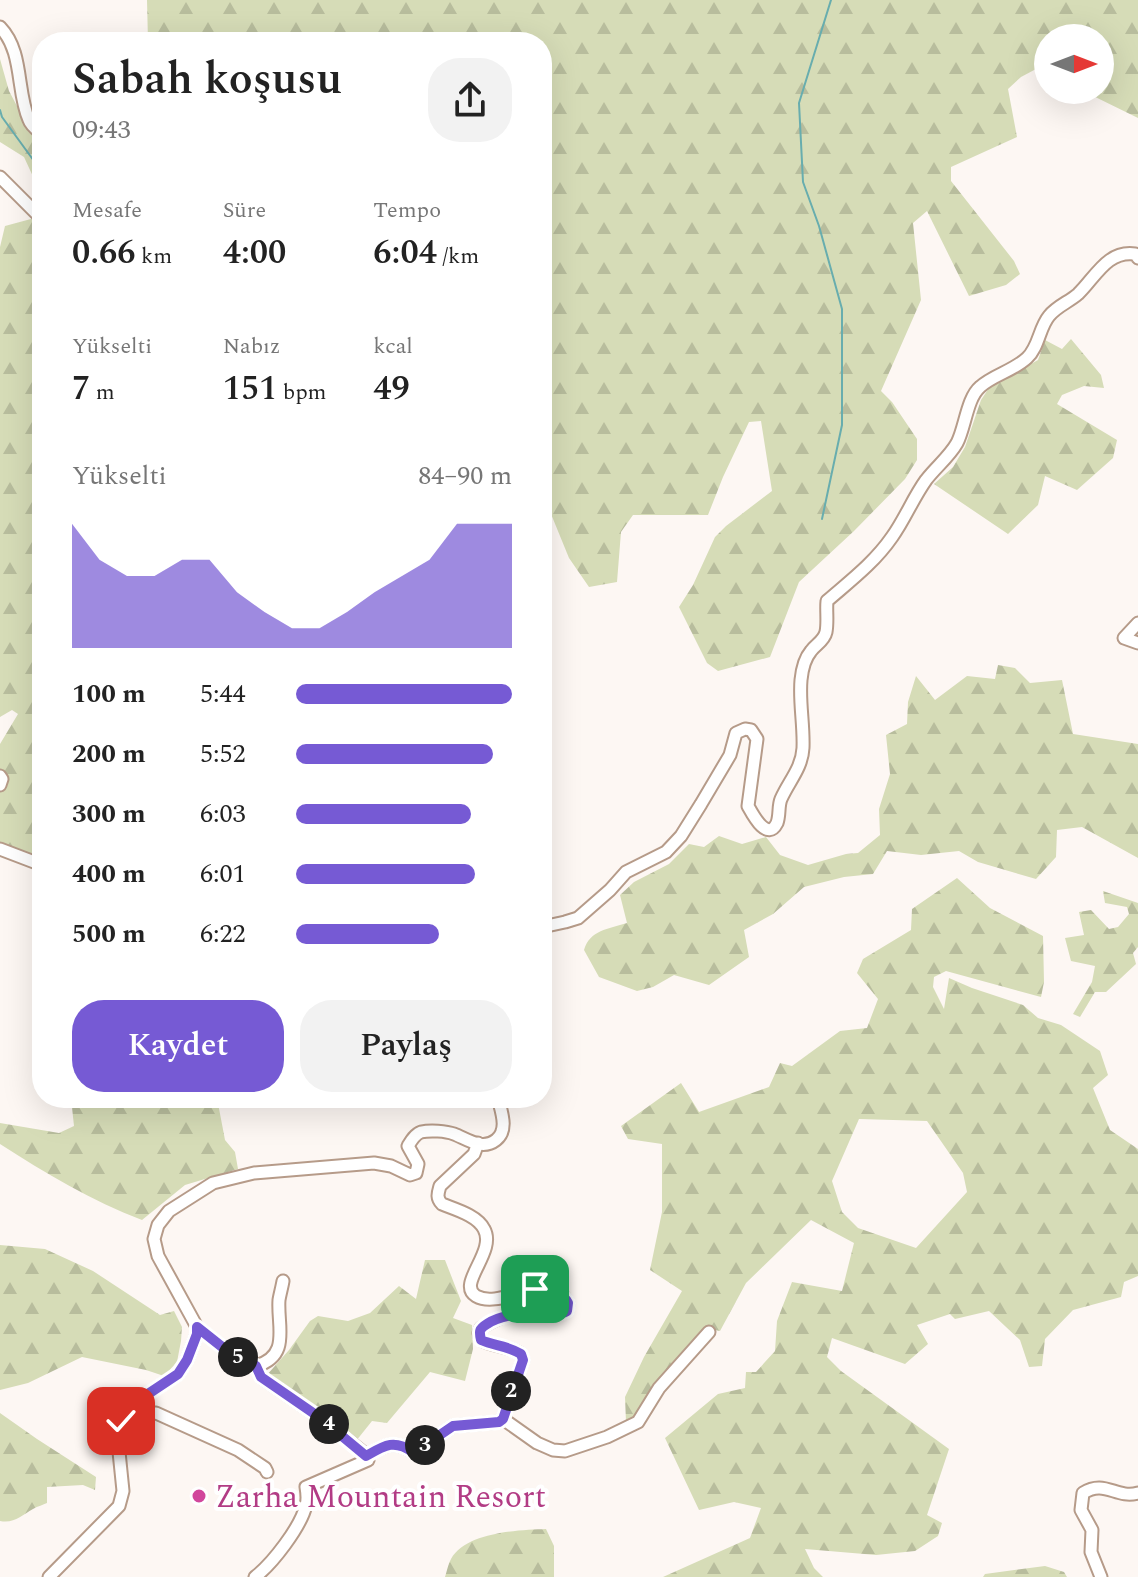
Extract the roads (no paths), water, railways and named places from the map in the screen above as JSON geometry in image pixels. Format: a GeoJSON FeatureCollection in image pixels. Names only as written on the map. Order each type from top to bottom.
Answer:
{"type":"FeatureCollection","features":[{"type":"Feature","properties":{"kind":"street"},"geometry":{"type":"LineString","coordinates":[[0,27],[12,48],[32,125]]}},
{"type":"Feature","properties":{"kind":"street"},"geometry":{"type":"LineString","coordinates":[[0,177],[32,209]]}},
{"type":"Feature","properties":{"kind":"street"},"geometry":{"type":"LineString","coordinates":[[552,924],[578,918],[626,872],[666,852],[681,836],[730,755],[736,733],[745,729],[751,730],[757,739],[748,806],[762,827],[773,828],[778,807],[800,765],[803,747],[801,679],[811,650],[822,641],[826,631],[827,601],[864,570],[891,538],[927,478],[958,441],[978,388],[1028,357],[1036,347],[1047,317],[1077,294],[1102,266],[1117,255],[1135,254],[1138,258]]}},
{"type":"Feature","properties":{"kind":"street"},"geometry":{"type":"LineString","coordinates":[[1138,623],[1124,638],[1138,643]]}},
{"type":"Feature","properties":{"kind":"street"},"geometry":{"type":"LineString","coordinates":[[0,776],[0,785]]}},
{"type":"Feature","properties":{"kind":"street"},"geometry":{"type":"LineString","coordinates":[[0,849],[32,858]]}},
{"type":"Feature","properties":{"kind":"street"},"geometry":{"type":"LineString","coordinates":[[255,1577],[273,1560],[303,1516],[307,1502],[306,1487],[368,1460],[319,1417],[261,1377],[256,1366],[231,1354],[197,1327],[156,1247],[154,1239],[158,1225],[169,1211],[213,1183],[254,1173],[374,1163],[391,1166],[410,1175],[416,1173],[418,1164],[408,1146],[411,1139],[421,1132],[451,1132],[478,1143],[490,1144],[500,1138],[503,1130],[501,1108]]}},
{"type":"Feature","properties":{"kind":"street"},"geometry":{"type":"LineString","coordinates":[[366,1456],[393,1444],[402,1444],[413,1452],[453,1426],[499,1422],[503,1419],[523,1360],[521,1354],[509,1347],[481,1340],[481,1328],[498,1317],[528,1313],[561,1314],[567,1311],[568,1303],[561,1295],[545,1289],[526,1290],[501,1299],[484,1299],[470,1290],[469,1283],[484,1255],[487,1241],[483,1227],[469,1216],[442,1204],[437,1194],[440,1186],[474,1154],[478,1143]]}},
{"type":"Feature","properties":{"kind":"street"},"geometry":{"type":"LineString","coordinates":[[256,1366],[266,1363],[280,1344],[279,1301],[283,1281]]}},
{"type":"Feature","properties":{"kind":"street"},"geometry":{"type":"LineString","coordinates":[[49,1577],[119,1506],[123,1491],[118,1427],[127,1408],[178,1374],[187,1360],[197,1327]]}},
{"type":"Feature","properties":{"kind":"street"},"geometry":{"type":"LineString","coordinates":[[503,1419],[537,1443],[553,1450],[565,1451],[607,1437],[638,1422],[659,1388],[709,1332]]}},
{"type":"Feature","properties":{"kind":"street"},"geometry":{"type":"LineString","coordinates":[[127,1408],[144,1414],[156,1413],[238,1450],[267,1472]]}},
{"type":"Feature","properties":{"kind":"street"},"geometry":{"type":"LineString","coordinates":[[1101,1577],[1091,1552],[1092,1530],[1081,1510],[1083,1493],[1101,1486],[1125,1494],[1138,1493]]}},
{"type":"Feature","properties":{"kind":"waterway"},"geometry":{"type":"LineString","coordinates":[[822,519],[842,425],[842,309],[803,182],[799,103],[831,0]]}},
{"type":"Feature","properties":{"kind":"waterway"},"geometry":{"type":"LineString","coordinates":[[0,110],[32,158]]}},
{"type":"Feature","properties":{"kind":"place","name":"Zarha Mountain Resort"},"geometry":{"type":"Point","coordinates":[199,1496]}}]}
